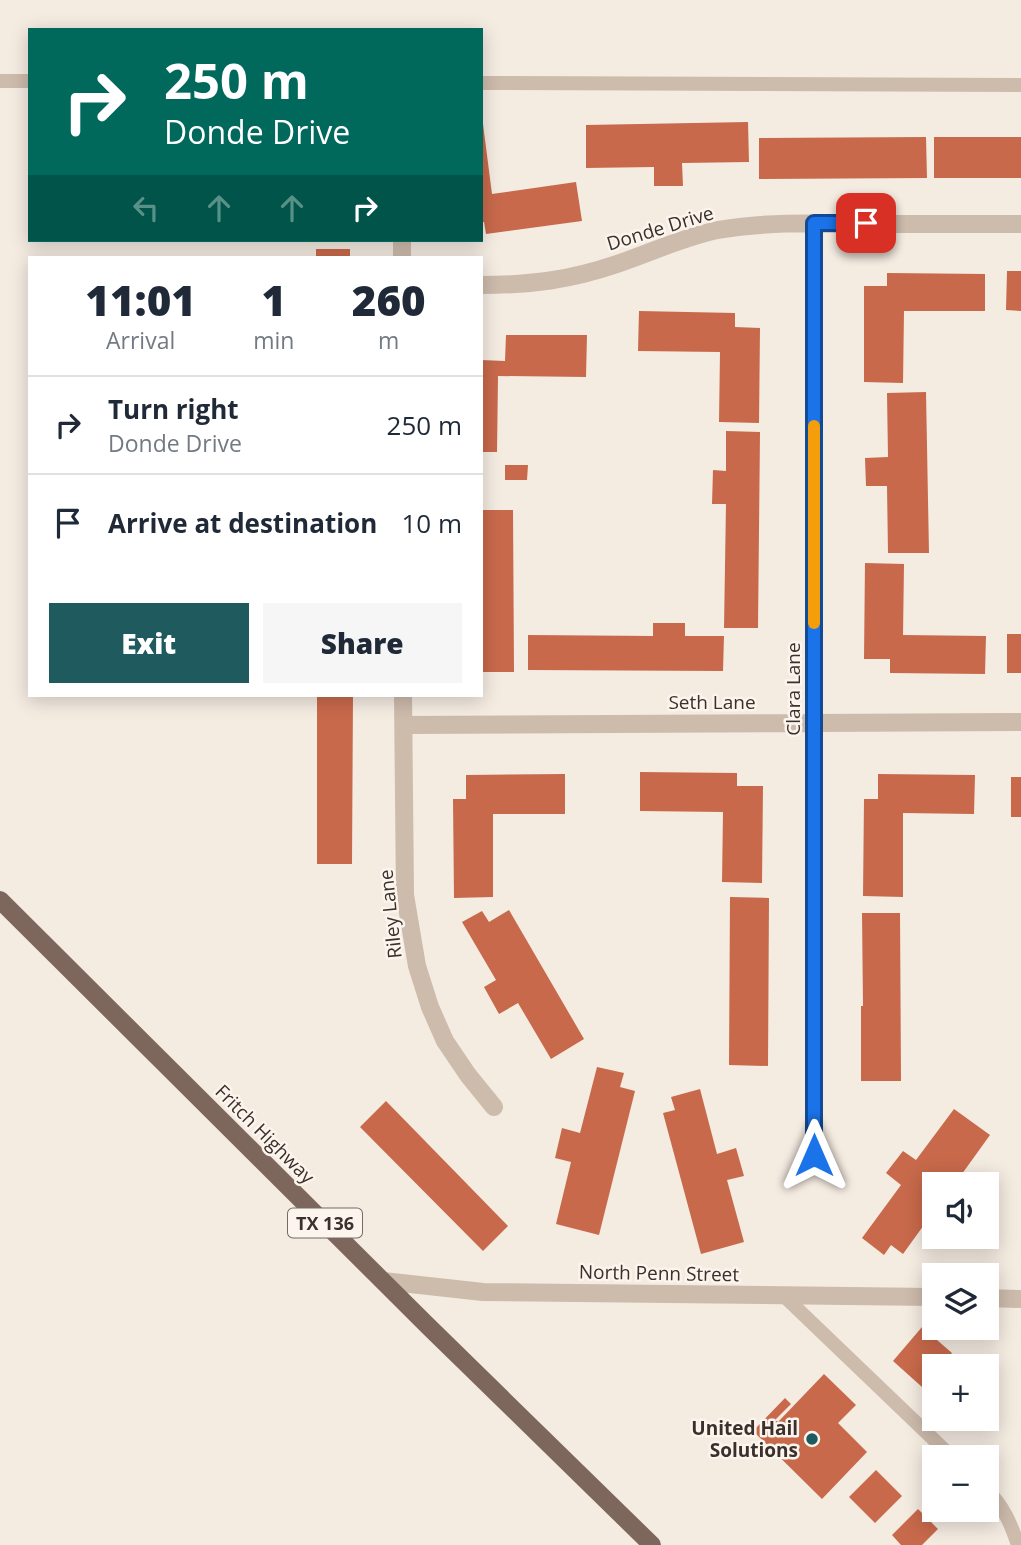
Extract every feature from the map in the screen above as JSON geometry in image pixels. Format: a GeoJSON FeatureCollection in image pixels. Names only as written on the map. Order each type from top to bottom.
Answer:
{"type":"FeatureCollection","features":[{"type":"Feature","properties":{"kind":"main road","name":"Fritch Highway"},"geometry":{"type":"LineString","coordinates":[[0,900],[652,1545]]}},
{"type":"Feature","properties":{"kind":"street","name":"Clara Lane"},"geometry":{"type":"LineString","coordinates":[[814,223],[814,1155]]}},
{"type":"Feature","properties":{"kind":"street","name":"Donde Drive"},"geometry":{"type":"LineString","coordinates":[[483,285],[538,283],[577,276],[717,231],[759,225],[1021,224]]}},
{"type":"Feature","properties":{"kind":"street","name":"Riley Lane"},"geometry":{"type":"LineString","coordinates":[[403,697],[405,895],[416,966],[430,1007],[446,1041],[468,1075],[494,1107]]}},
{"type":"Feature","properties":{"kind":"street","name":"Seth Lane"},"geometry":{"type":"LineString","coordinates":[[404,725],[1021,722]]}},
{"type":"Feature","properties":{"kind":"street","name":"North Penn Street"},"geometry":{"type":"LineString","coordinates":[[383,1281],[483,1292],[922,1297]]}},
{"type":"Feature","properties":{"kind":"street"},"geometry":{"type":"LineString","coordinates":[[999,1298],[1021,1298]]}},
{"type":"Feature","properties":{"kind":"lane"},"geometry":{"type":"LineString","coordinates":[[0,81],[28,81]]}},
{"type":"Feature","properties":{"kind":"lane"},"geometry":{"type":"LineString","coordinates":[[483,83],[1021,85]]}},
{"type":"Feature","properties":{"kind":"lane"},"geometry":{"type":"LineString","coordinates":[[784,1296],[939,1445]]}},
{"type":"Feature","properties":{"kind":"lane"},"geometry":{"type":"LineString","coordinates":[[999,1503],[1012,1525],[1018,1545]]}},
{"type":"Feature","properties":{"kind":"building"},"geometry":{"type":"Polygon","coordinates":[[[748,122],[749,162],[682,163],[683,186],[654,186],[654,167],[586,168],[586,125],[748,122]]]}},
{"type":"Feature","properties":{"kind":"building"},"geometry":{"type":"Polygon","coordinates":[[[483,124],[492,194],[576,182],[582,221],[486,234],[483,124]]]}},
{"type":"Feature","properties":{"kind":"building"},"geometry":{"type":"Polygon","coordinates":[[[926,137],[927,178],[759,179],[759,138],[926,137]]]}},
{"type":"Feature","properties":{"kind":"building"},"geometry":{"type":"Polygon","coordinates":[[[934,137],[1021,137],[1021,178],[934,178],[934,137]]]}},
{"type":"Feature","properties":{"kind":"building"},"geometry":{"type":"Polygon","coordinates":[[[316,249],[350,249],[350,256],[316,256],[316,249]]]}},
{"type":"Feature","properties":{"kind":"building"},"geometry":{"type":"Polygon","coordinates":[[[1007,271],[1021,271],[1021,311],[1006,310],[1007,271]]]}},
{"type":"Feature","properties":{"kind":"building"},"geometry":{"type":"Polygon","coordinates":[[[887,273],[985,274],[985,311],[904,311],[903,383],[864,382],[864,286],[887,286],[887,273]]]}},
{"type":"Feature","properties":{"kind":"building"},"geometry":{"type":"Polygon","coordinates":[[[639,311],[735,313],[735,327],[760,328],[759,423],[719,422],[720,352],[638,351],[639,311]]]}},
{"type":"Feature","properties":{"kind":"building"},"geometry":{"type":"Polygon","coordinates":[[[506,335],[587,335],[586,377],[498,376],[497,452],[483,452],[483,360],[505,361],[506,335]]]}},
{"type":"Feature","properties":{"kind":"building"},"geometry":{"type":"Polygon","coordinates":[[[926,392],[929,553],[888,553],[887,486],[866,486],[865,458],[888,457],[887,393],[926,392]]]}},
{"type":"Feature","properties":{"kind":"building"},"geometry":{"type":"Polygon","coordinates":[[[726,431],[760,432],[758,628],[724,628],[726,504],[712,504],[713,470],[726,471],[726,431]]]}},
{"type":"Feature","properties":{"kind":"building"},"geometry":{"type":"Polygon","coordinates":[[[505,465],[528,465],[527,480],[505,480],[505,465]]]}},
{"type":"Feature","properties":{"kind":"building"},"geometry":{"type":"Polygon","coordinates":[[[483,510],[513,510],[514,672],[483,672],[483,510]]]}},
{"type":"Feature","properties":{"kind":"building"},"geometry":{"type":"Polygon","coordinates":[[[865,563],[904,564],[903,635],[986,636],[985,674],[890,673],[890,659],[864,659],[865,563]]]}},
{"type":"Feature","properties":{"kind":"building"},"geometry":{"type":"Polygon","coordinates":[[[653,623],[685,623],[685,636],[724,636],[723,671],[528,670],[528,635],[653,636],[653,623]]]}},
{"type":"Feature","properties":{"kind":"building"},"geometry":{"type":"Polygon","coordinates":[[[1007,634],[1021,634],[1021,673],[1007,673],[1007,634]]]}},
{"type":"Feature","properties":{"kind":"building"},"geometry":{"type":"Polygon","coordinates":[[[317,697],[353,697],[352,864],[317,864],[317,697]]]}},
{"type":"Feature","properties":{"kind":"building"},"geometry":{"type":"Polygon","coordinates":[[[640,772],[737,773],[737,786],[763,786],[762,883],[722,882],[723,812],[640,811],[640,772]]]}},
{"type":"Feature","properties":{"kind":"building"},"geometry":{"type":"Polygon","coordinates":[[[565,774],[565,814],[493,814],[493,897],[454,898],[453,799],[466,799],[466,775],[565,774]]]}},
{"type":"Feature","properties":{"kind":"building"},"geometry":{"type":"Polygon","coordinates":[[[878,774],[975,775],[974,814],[903,813],[903,897],[863,896],[864,799],[878,799],[878,774]]]}},
{"type":"Feature","properties":{"kind":"building"},"geometry":{"type":"Polygon","coordinates":[[[1011,777],[1021,777],[1021,817],[1011,817],[1011,777]]]}},
{"type":"Feature","properties":{"kind":"building"},"geometry":{"type":"Polygon","coordinates":[[[730,897],[769,898],[768,1066],[729,1065],[730,897]]]}},
{"type":"Feature","properties":{"kind":"building"},"geometry":{"type":"Polygon","coordinates":[[[509,910],[584,1039],[551,1059],[518,1003],[499,1014],[484,987],[496,980],[462,922],[482,911],[489,922],[509,910]]]}},
{"type":"Feature","properties":{"kind":"building"},"geometry":{"type":"Polygon","coordinates":[[[862,913],[900,913],[901,1081],[861,1081],[862,913]]]}},
{"type":"Feature","properties":{"kind":"building"},"geometry":{"type":"Polygon","coordinates":[[[597,1067],[624,1073],[620,1087],[635,1091],[599,1235],[556,1224],[571,1162],[555,1158],[562,1128],[580,1133],[597,1067]]]}},
{"type":"Feature","properties":{"kind":"building"},"geometry":{"type":"Polygon","coordinates":[[[700,1089],[717,1154],[736,1148],[744,1176],[727,1180],[744,1242],[701,1254],[663,1113],[675,1110],[671,1097],[700,1089]]]}},
{"type":"Feature","properties":{"kind":"building"},"geometry":{"type":"Polygon","coordinates":[[[386,1101],[508,1226],[483,1251],[360,1127],[386,1101]]]}},
{"type":"Feature","properties":{"kind":"building"},"geometry":{"type":"Polygon","coordinates":[[[954,1109],[990,1135],[963,1172],[922,1172],[922,1228],[903,1254],[891,1245],[884,1255],[862,1238],[901,1185],[886,1173],[903,1151],[916,1160],[954,1109]]]}},
{"type":"Feature","properties":{"kind":"building"},"geometry":{"type":"Polygon","coordinates":[[[922,1327],[922,1340],[937,1340],[952,1353],[922,1354],[922,1387],[893,1361],[922,1327]]]}},
{"type":"Feature","properties":{"kind":"building"},"geometry":{"type":"Polygon","coordinates":[[[824,1374],[856,1405],[838,1423],[867,1452],[822,1499],[753,1431],[785,1398],[791,1404],[775,1420],[778,1422],[824,1374]]]}},
{"type":"Feature","properties":{"kind":"building"},"geometry":{"type":"Polygon","coordinates":[[[876,1470],[902,1496],[875,1523],[849,1497],[876,1470]]]}},
{"type":"Feature","properties":{"kind":"building"},"geometry":{"type":"Polygon","coordinates":[[[918,1509],[922,1513],[922,1522],[931,1522],[938,1529],[922,1545],[901,1545],[892,1535],[918,1509]]]}},
{"type":"Feature","properties":{"kind":"slow traffic"},"geometry":{"type":"LineString","coordinates":[[814,426],[814,623]]}},
{"type":"Feature","properties":{"kind":"place","name":"United Hail Solutions"},"geometry":{"type":"Point","coordinates":[812,1439]}},
{"type":"Feature","properties":{"kind":"route"},"geometry":{"type":"LineString","coordinates":[[814,1155],[814,223],[866,223]]}}]}
